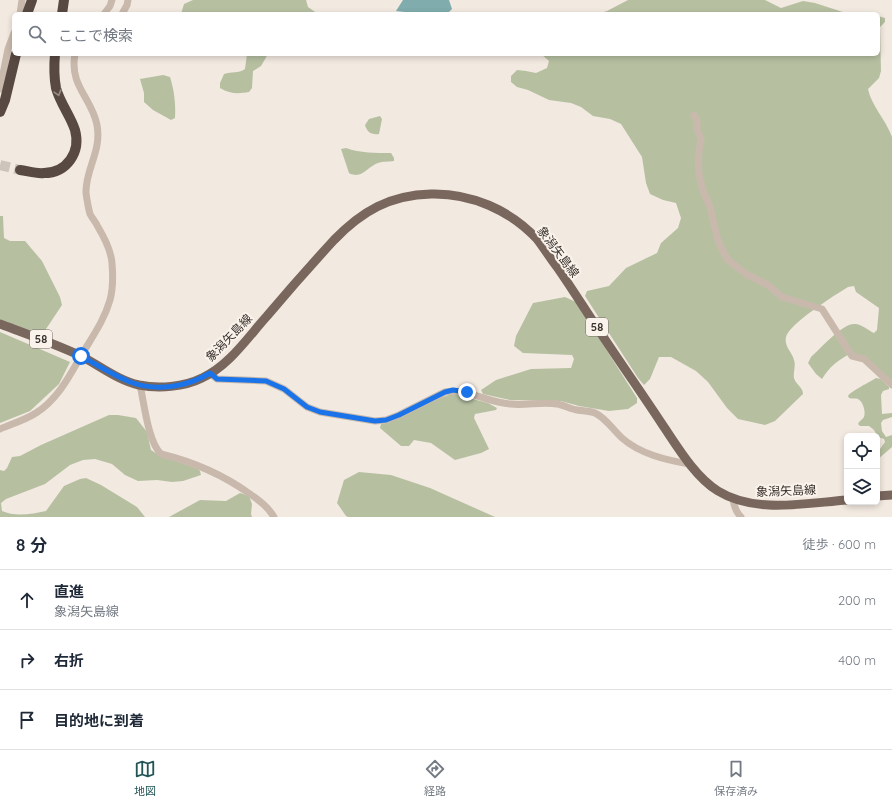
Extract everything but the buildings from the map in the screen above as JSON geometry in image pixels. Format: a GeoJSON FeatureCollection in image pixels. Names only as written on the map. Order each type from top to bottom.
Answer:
{"type":"FeatureCollection","features":[{"type":"Feature","properties":{"kind":"highway"},"geometry":{"type":"LineString","coordinates":[[28,12],[32,0]]}},
{"type":"Feature","properties":{"kind":"highway"},"geometry":{"type":"LineString","coordinates":[[62,12],[64,0]]}},
{"type":"Feature","properties":{"kind":"highway"},"geometry":{"type":"LineString","coordinates":[[0,112],[5,100],[16,56]]}},
{"type":"Feature","properties":{"kind":"highway"},"geometry":{"type":"LineString","coordinates":[[20,170],[44,173],[52,172],[65,166],[74,154],[77,139],[56,88],[54,71],[55,56]]}},
{"type":"Feature","properties":{"kind":"main road","name":"象潟矢島線"},"geometry":{"type":"LineString","coordinates":[[0,324],[44,340],[81,356],[130,382],[140,385],[174,386],[189,383],[210,373],[235,352],[348,225],[385,203],[401,198],[430,194],[454,196],[490,204],[512,218],[537,240],[567,282],[689,464],[716,491],[733,499],[750,504],[770,505],[844,500]]}},
{"type":"Feature","properties":{"kind":"main road"},"geometry":{"type":"LineString","coordinates":[[880,496],[892,495]]}},
{"type":"Feature","properties":{"kind":"street"},"geometry":{"type":"LineString","coordinates":[[20,12],[22,0]]}},
{"type":"Feature","properties":{"kind":"street"},"geometry":{"type":"LineString","coordinates":[[106,12],[112,0]]}},
{"type":"Feature","properties":{"kind":"street"},"geometry":{"type":"LineString","coordinates":[[123,12],[128,0]]}},
{"type":"Feature","properties":{"kind":"street"},"geometry":{"type":"LineString","coordinates":[[0,89],[8,49],[12,38]]}},
{"type":"Feature","properties":{"kind":"street"},"geometry":{"type":"LineString","coordinates":[[0,429],[37,413],[66,383],[105,316],[111,298],[112,262],[106,242],[88,209],[86,191],[88,179],[98,147],[99,134],[97,123],[90,106],[78,84],[75,72],[75,56]]}},
{"type":"Feature","properties":{"kind":"street"},"geometry":{"type":"LineString","coordinates":[[694,115],[697,120],[697,130],[701,139],[698,158],[699,174],[703,191],[710,207],[718,241],[727,259],[746,274],[768,284],[782,296],[822,308],[852,356],[864,359],[892,385]]}},
{"type":"Feature","properties":{"kind":"street"},"geometry":{"type":"LineString","coordinates":[[210,373],[217,379],[266,381],[284,389],[307,407],[320,412],[375,421],[386,420],[399,415],[445,392],[453,390],[467,392],[486,399],[510,404],[556,404],[575,410],[593,412],[602,417],[623,439],[646,453],[689,464]]}},
{"type":"Feature","properties":{"kind":"street"},"geometry":{"type":"LineString","coordinates":[[140,385],[150,434],[161,454],[187,460],[234,482],[269,508],[274,517]]}},
{"type":"Feature","properties":{"kind":"street"},"geometry":{"type":"LineString","coordinates":[[733,499],[734,507],[741,517]]}},
{"type":"Feature","properties":{"kind":"green space"},"geometry":{"type":"Polygon","coordinates":[[[193,0],[306,0],[308,7],[315,12],[182,12],[184,4],[193,0]]]}},
{"type":"Feature","properties":{"kind":"green space"},"geometry":{"type":"Polygon","coordinates":[[[628,0],[765,0],[781,8],[803,1],[815,3],[843,12],[604,12],[628,0]]]}},
{"type":"Feature","properties":{"kind":"green space"},"geometry":{"type":"Polygon","coordinates":[[[880,17],[885,18],[885,22],[880,27],[880,17]]]}},
{"type":"Feature","properties":{"kind":"green space"},"geometry":{"type":"Polygon","coordinates":[[[880,27],[881,71],[879,78],[868,89],[872,101],[892,137],[892,382],[852,353],[835,364],[822,379],[816,374],[808,363],[811,357],[837,332],[849,325],[859,325],[874,333],[877,330],[879,308],[856,292],[854,286],[848,287],[823,303],[789,331],[786,337],[786,344],[795,362],[794,378],[803,394],[775,421],[765,425],[738,419],[727,408],[708,382],[696,371],[671,357],[659,357],[650,379],[644,385],[585,296],[587,291],[609,286],[626,268],[657,253],[661,243],[678,228],[681,218],[676,203],[663,200],[650,194],[646,183],[642,157],[621,124],[610,119],[593,116],[581,107],[571,103],[549,100],[528,90],[517,87],[511,82],[511,76],[517,70],[536,73],[547,68],[549,61],[543,56],[880,56],[880,27]]]}},
{"type":"Feature","properties":{"kind":"green space"},"geometry":{"type":"Polygon","coordinates":[[[247,56],[267,56],[261,66],[253,71],[252,88],[249,92],[234,93],[220,88],[220,83],[224,74],[245,69],[247,56]]]}},
{"type":"Feature","properties":{"kind":"green space"},"geometry":{"type":"Polygon","coordinates":[[[163,75],[170,77],[174,92],[175,118],[171,120],[153,110],[144,102],[144,93],[140,79],[163,75]]]}},
{"type":"Feature","properties":{"kind":"green space"},"geometry":{"type":"Polygon","coordinates":[[[380,116],[382,119],[379,134],[374,134],[367,130],[365,125],[369,119],[380,116]]]}},
{"type":"Feature","properties":{"kind":"green space"},"geometry":{"type":"Polygon","coordinates":[[[346,148],[362,152],[391,153],[394,161],[378,163],[361,174],[354,175],[349,173],[341,149],[346,148]]]}},
{"type":"Feature","properties":{"kind":"green space"},"geometry":{"type":"Polygon","coordinates":[[[0,216],[3,216],[4,238],[10,241],[25,241],[42,261],[60,297],[62,305],[44,332],[38,333],[0,321],[0,216]]]}},
{"type":"Feature","properties":{"kind":"green space"},"geometry":{"type":"Polygon","coordinates":[[[565,297],[576,302],[637,398],[637,403],[628,409],[609,411],[579,406],[561,401],[510,400],[483,394],[481,390],[496,380],[531,369],[571,368],[574,359],[572,355],[523,353],[514,346],[516,336],[533,303],[565,297]]]}},
{"type":"Feature","properties":{"kind":"green space"},"geometry":{"type":"Polygon","coordinates":[[[0,332],[70,362],[59,384],[30,411],[0,423],[0,332]]]}},
{"type":"Feature","properties":{"kind":"green space"},"geometry":{"type":"Polygon","coordinates":[[[876,378],[881,379],[889,387],[889,389],[883,391],[881,395],[882,414],[892,413],[892,417],[883,420],[881,423],[882,431],[886,437],[892,435],[892,447],[880,457],[880,449],[885,442],[884,439],[880,438],[880,433],[876,433],[869,426],[860,426],[858,424],[864,417],[864,407],[860,400],[849,398],[848,396],[876,378]]]}},
{"type":"Feature","properties":{"kind":"green space"},"geometry":{"type":"Polygon","coordinates":[[[454,394],[488,403],[497,408],[496,410],[475,414],[474,418],[489,449],[481,453],[455,460],[431,443],[414,440],[409,446],[401,446],[380,428],[381,424],[400,418],[435,400],[454,394]]]}},
{"type":"Feature","properties":{"kind":"green space"},"geometry":{"type":"Polygon","coordinates":[[[109,415],[136,418],[147,432],[151,450],[160,456],[197,468],[201,475],[183,481],[138,481],[125,475],[112,464],[95,459],[83,460],[70,465],[45,484],[6,499],[1,503],[2,511],[12,514],[29,514],[46,511],[64,486],[86,478],[101,485],[137,507],[145,517],[0,517],[0,470],[4,471],[7,468],[12,457],[20,456],[41,445],[109,415]]]}},
{"type":"Feature","properties":{"kind":"green space"},"geometry":{"type":"Polygon","coordinates":[[[359,472],[391,475],[430,488],[495,517],[348,517],[337,503],[344,480],[359,472]]]}},
{"type":"Feature","properties":{"kind":"green space"},"geometry":{"type":"Polygon","coordinates":[[[240,493],[249,496],[252,504],[252,517],[169,517],[200,500],[226,501],[240,493]]]}},
{"type":"Feature","properties":{"kind":"water"},"geometry":{"type":"Polygon","coordinates":[[[403,0],[449,0],[452,9],[449,12],[396,11],[403,0]]]}},
{"type":"Feature","properties":{"kind":"tunnel"},"geometry":{"type":"LineString","coordinates":[[0,165],[20,170]]}},
{"type":"Feature","properties":{"kind":"route"},"geometry":{"type":"LineString","coordinates":[[81,356],[111,373],[140,385],[174,386],[189,383],[210,373],[217,379],[266,381],[284,389],[307,407],[320,412],[363,420],[386,420],[445,392],[453,390],[467,392]]}}]}
